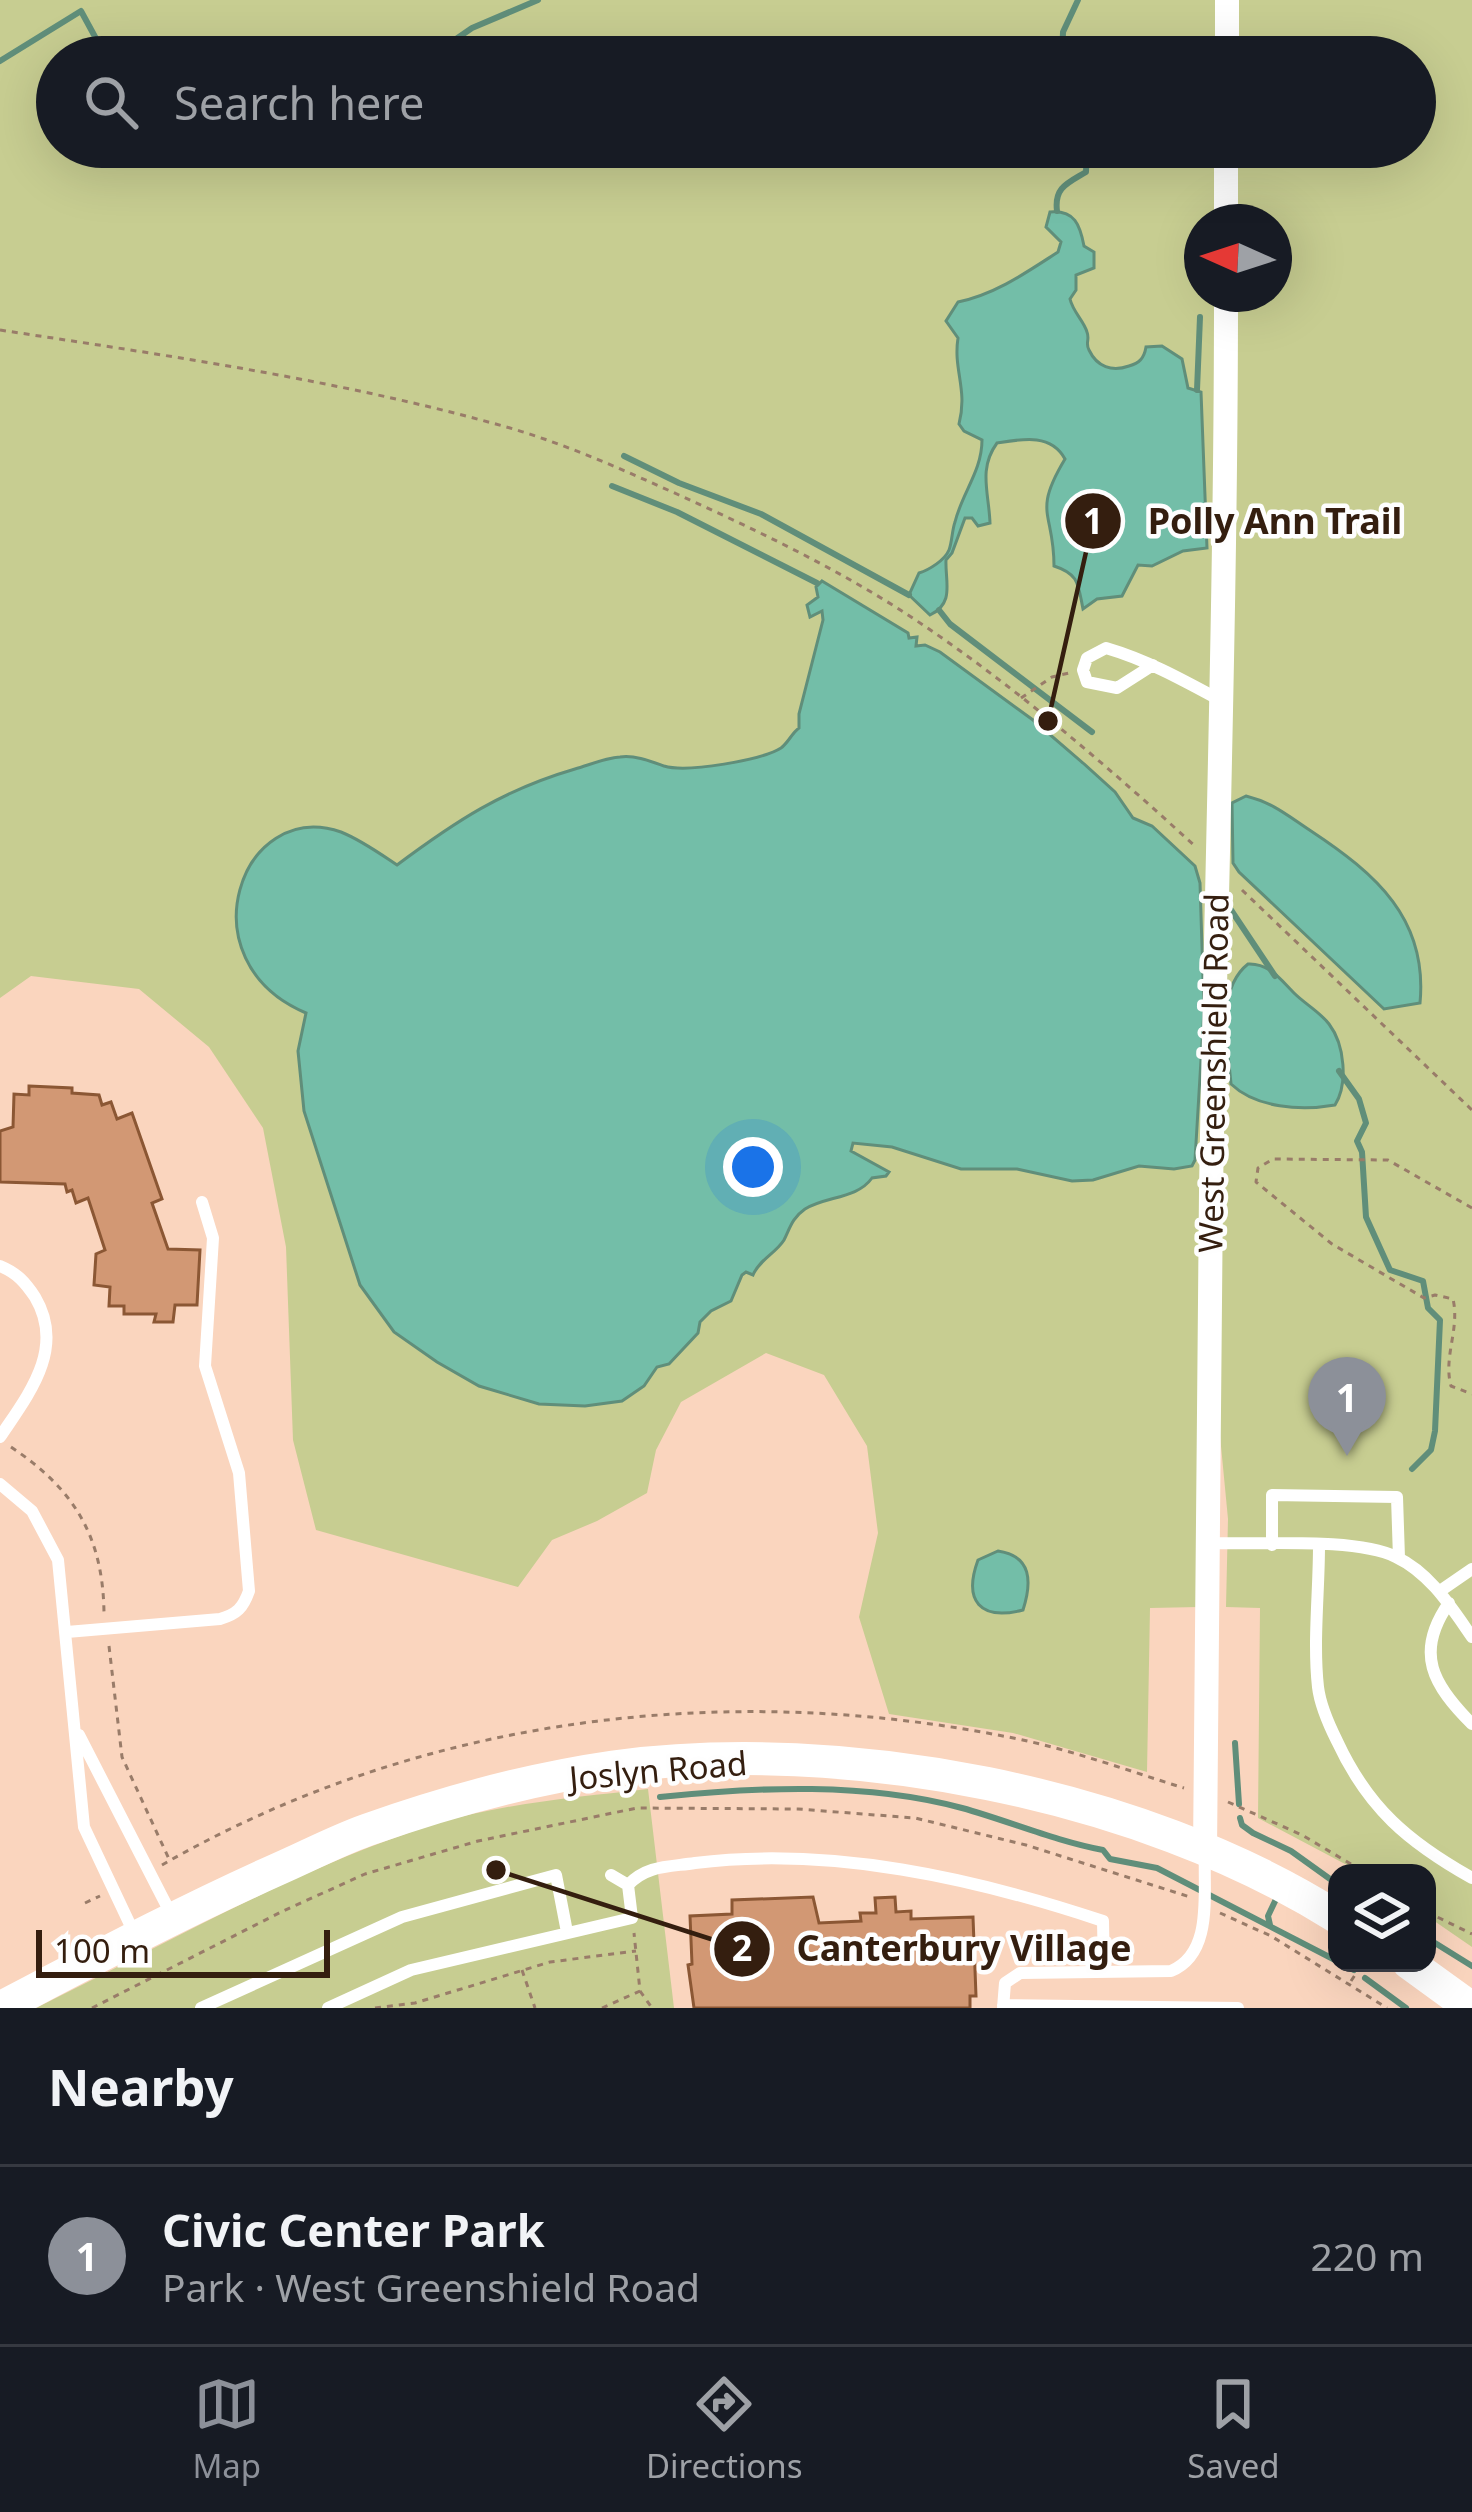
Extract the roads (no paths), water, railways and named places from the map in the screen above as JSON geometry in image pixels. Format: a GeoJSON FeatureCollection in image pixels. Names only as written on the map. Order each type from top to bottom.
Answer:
{"type":"FeatureCollection","features":[{"type":"Feature","properties":{"kind":"street"},"geometry":{"type":"LineString","coordinates":[[1227,0],[1227,36]]}},
{"type":"Feature","properties":{"kind":"street"},"geometry":{"type":"LineString","coordinates":[[1226,168],[1226,204]]}},
{"type":"Feature","properties":{"kind":"street","name":"West Greenshield Road"},"geometry":{"type":"LineString","coordinates":[[1204,1852],[1210,1543],[1208,1317],[1226,312]]}},
{"type":"Feature","properties":{"kind":"street","name":"Joslyn Road"},"geometry":{"type":"LineString","coordinates":[[1,2008],[172,1917],[363,1831],[447,1804],[610,1768],[688,1761],[817,1761],[950,1777],[1090,1810],[1204,1852],[1328,1913]]}},
{"type":"Feature","properties":{"kind":"street"},"geometry":{"type":"LineString","coordinates":[[1421,1972],[1471,2008]]}},
{"type":"Feature","properties":{"kind":"lane"},"geometry":{"type":"LineString","coordinates":[[1153,665],[1117,688],[1088,682],[1083,670],[1087,658],[1106,648],[1153,665],[1221,700]]}},
{"type":"Feature","properties":{"kind":"lane"},"geometry":{"type":"LineString","coordinates":[[67,1632],[220,1619],[244,1606],[249,1591],[239,1473],[205,1366],[213,1238],[202,1202]]}},
{"type":"Feature","properties":{"kind":"lane"},"geometry":{"type":"LineString","coordinates":[[0,1266],[19,1275],[41,1307],[47,1349],[33,1387],[0,1437]]}},
{"type":"Feature","properties":{"kind":"lane"},"geometry":{"type":"LineString","coordinates":[[0,1484],[32,1511],[50,1539],[61,1572],[86,1835],[136,1935]]}},
{"type":"Feature","properties":{"kind":"lane"},"geometry":{"type":"LineString","coordinates":[[1272,1545],[1272,1495],[1397,1497],[1399,1558]]}},
{"type":"Feature","properties":{"kind":"lane"},"geometry":{"type":"LineString","coordinates":[[1210,1543],[1358,1547],[1399,1558],[1444,1597],[1471,1634]]}},
{"type":"Feature","properties":{"kind":"lane"},"geometry":{"type":"LineString","coordinates":[[1319,1546],[1318,1690],[1333,1734],[1358,1786],[1379,1810],[1407,1836],[1472,1878]]}},
{"type":"Feature","properties":{"kind":"lane"},"geometry":{"type":"LineString","coordinates":[[1472,1569],[1444,1597],[1430,1648],[1432,1668],[1452,1703],[1472,1724]]}},
{"type":"Feature","properties":{"kind":"lane"},"geometry":{"type":"LineString","coordinates":[[76,1728],[172,1917]]}},
{"type":"Feature","properties":{"kind":"lane"},"geometry":{"type":"LineString","coordinates":[[1204,1852],[1202,1929],[1197,1949],[1186,1964],[1171,1971],[1020,1973],[1005,1983],[1003,2007],[1238,2008]]}},
{"type":"Feature","properties":{"kind":"lane"},"geometry":{"type":"LineString","coordinates":[[328,2008],[411,1970],[632,1918],[628,1885],[640,1872],[712,1861],[830,1862],[916,1872],[1043,1901],[1103,1921],[1104,1972]]}},
{"type":"Feature","properties":{"kind":"lane"},"geometry":{"type":"LineString","coordinates":[[201,2008],[403,1917],[556,1875],[568,1932]]}},
{"type":"Feature","properties":{"kind":"lane"},"geometry":{"type":"LineString","coordinates":[[611,1875],[628,1885]]}},
{"type":"Feature","properties":{"kind":"water"},"geometry":{"type":"Polygon","coordinates":[[[1050,212],[1071,216],[1084,246],[1094,252],[1094,268],[1076,275],[1076,290],[1070,299],[1096,361],[1123,368],[1140,360],[1146,347],[1162,346],[1182,359],[1188,388],[1201,392],[1207,548],[1183,551],[1152,566],[1138,565],[1122,596],[1097,599],[1083,609],[1076,581],[1054,566],[1047,512],[1049,491],[1065,459],[1044,441],[997,443],[986,472],[990,523],[978,526],[972,518],[965,518],[946,560],[946,598],[930,615],[909,595],[919,573],[949,550],[982,440],[959,424],[958,338],[946,321],[958,302],[998,288],[1058,252],[1061,242],[1046,227],[1050,212]]]}},
{"type":"Feature","properties":{"kind":"water"},"geometry":{"type":"Polygon","coordinates":[[[822,581],[908,633],[909,638],[917,637],[916,646],[940,652],[1033,720],[1115,792],[1133,818],[1152,826],[1195,866],[1200,883],[1204,1010],[1195,1160],[1192,1166],[1139,1166],[1093,1180],[1072,1181],[1017,1169],[961,1169],[892,1147],[853,1143],[851,1151],[889,1172],[886,1176],[872,1178],[858,1190],[801,1212],[781,1245],[753,1275],[742,1275],[731,1301],[711,1311],[669,1364],[657,1367],[644,1386],[622,1401],[585,1406],[539,1404],[479,1386],[394,1332],[360,1285],[304,1111],[298,1051],[306,1013],[268,989],[246,958],[237,924],[240,890],[254,860],[276,838],[306,828],[341,832],[397,865],[503,797],[597,762],[631,757],[675,768],[706,767],[781,748],[799,728],[823,620],[822,611],[810,617],[807,605],[818,597],[816,587],[822,581]]]}},
{"type":"Feature","properties":{"kind":"water"},"geometry":{"type":"Polygon","coordinates":[[[1246,796],[1280,810],[1335,847],[1393,902],[1415,947],[1420,1003],[1384,1009],[1239,872],[1233,863],[1232,803],[1246,796]]]}},
{"type":"Feature","properties":{"kind":"water"},"geometry":{"type":"Polygon","coordinates":[[[1248,964],[1274,973],[1329,1024],[1341,1053],[1343,1076],[1335,1105],[1280,1106],[1253,1098],[1231,1084],[1227,1004],[1238,975],[1248,964]]]}},
{"type":"Feature","properties":{"kind":"water"},"geometry":{"type":"Polygon","coordinates":[[[998,1551],[1018,1558],[1027,1572],[1023,1610],[996,1613],[974,1597],[978,1560],[998,1551]]]}},
{"type":"Feature","properties":{"kind":"waterway"},"geometry":{"type":"LineString","coordinates":[[460,36],[538,0]]}},
{"type":"Feature","properties":{"kind":"waterway"},"geometry":{"type":"LineString","coordinates":[[1063,36],[1078,0]]}},
{"type":"Feature","properties":{"kind":"waterway"},"geometry":{"type":"LineString","coordinates":[[40,36],[81,11],[95,36]]}},
{"type":"Feature","properties":{"kind":"waterway"},"geometry":{"type":"LineString","coordinates":[[0,61],[36,39]]}},
{"type":"Feature","properties":{"kind":"waterway"},"geometry":{"type":"LineString","coordinates":[[1057,211],[1060,191],[1086,168]]}},
{"type":"Feature","properties":{"kind":"waterway"},"geometry":{"type":"LineString","coordinates":[[1197,390],[1200,317]]}},
{"type":"Feature","properties":{"kind":"waterway"},"geometry":{"type":"LineString","coordinates":[[624,456],[761,514],[909,595]]}},
{"type":"Feature","properties":{"kind":"waterway"},"geometry":{"type":"LineString","coordinates":[[612,486],[677,512],[817,583]]}},
{"type":"Feature","properties":{"kind":"waterway"},"geometry":{"type":"LineString","coordinates":[[939,610],[950,624],[1092,732]]}},
{"type":"Feature","properties":{"kind":"waterway"},"geometry":{"type":"LineString","coordinates":[[1231,910],[1275,976]]}},
{"type":"Feature","properties":{"kind":"waterway"},"geometry":{"type":"LineString","coordinates":[[1339,1071],[1359,1099],[1366,1123],[1357,1141],[1362,1152],[1366,1217],[1390,1270],[1423,1281],[1428,1308],[1440,1320],[1435,1431],[1431,1450],[1412,1469]]}},
{"type":"Feature","properties":{"kind":"waterway"},"geometry":{"type":"LineString","coordinates":[[1235,1743],[1239,1804]]}},
{"type":"Feature","properties":{"kind":"waterway"},"geometry":{"type":"LineString","coordinates":[[660,1797],[850,1790],[962,1808],[1103,1850],[1110,1859],[1157,1868],[1328,1956]]}},
{"type":"Feature","properties":{"kind":"waterway"},"geometry":{"type":"LineString","coordinates":[[1240,1818],[1253,1833],[1291,1851],[1328,1878]]}},
{"type":"Feature","properties":{"kind":"waterway"},"geometry":{"type":"LineString","coordinates":[[1270,1925],[1268,1916],[1278,1895]]}},
{"type":"Feature","properties":{"kind":"waterway"},"geometry":{"type":"LineString","coordinates":[[1436,1944],[1472,1966]]}},
{"type":"Feature","properties":{"kind":"waterway"},"geometry":{"type":"LineString","coordinates":[[1365,1978],[1406,2008]]}},
{"type":"Feature","properties":{"kind":"place","name":"Polly Ann Trail"},"geometry":{"type":"Point","coordinates":[1048,721]}},
{"type":"Feature","properties":{"kind":"place","name":"Civic Center Park"},"geometry":{"type":"Point","coordinates":[1347,1456]}},
{"type":"Feature","properties":{"kind":"place","name":"Canterbury Village"},"geometry":{"type":"Point","coordinates":[496,1870]}}]}
